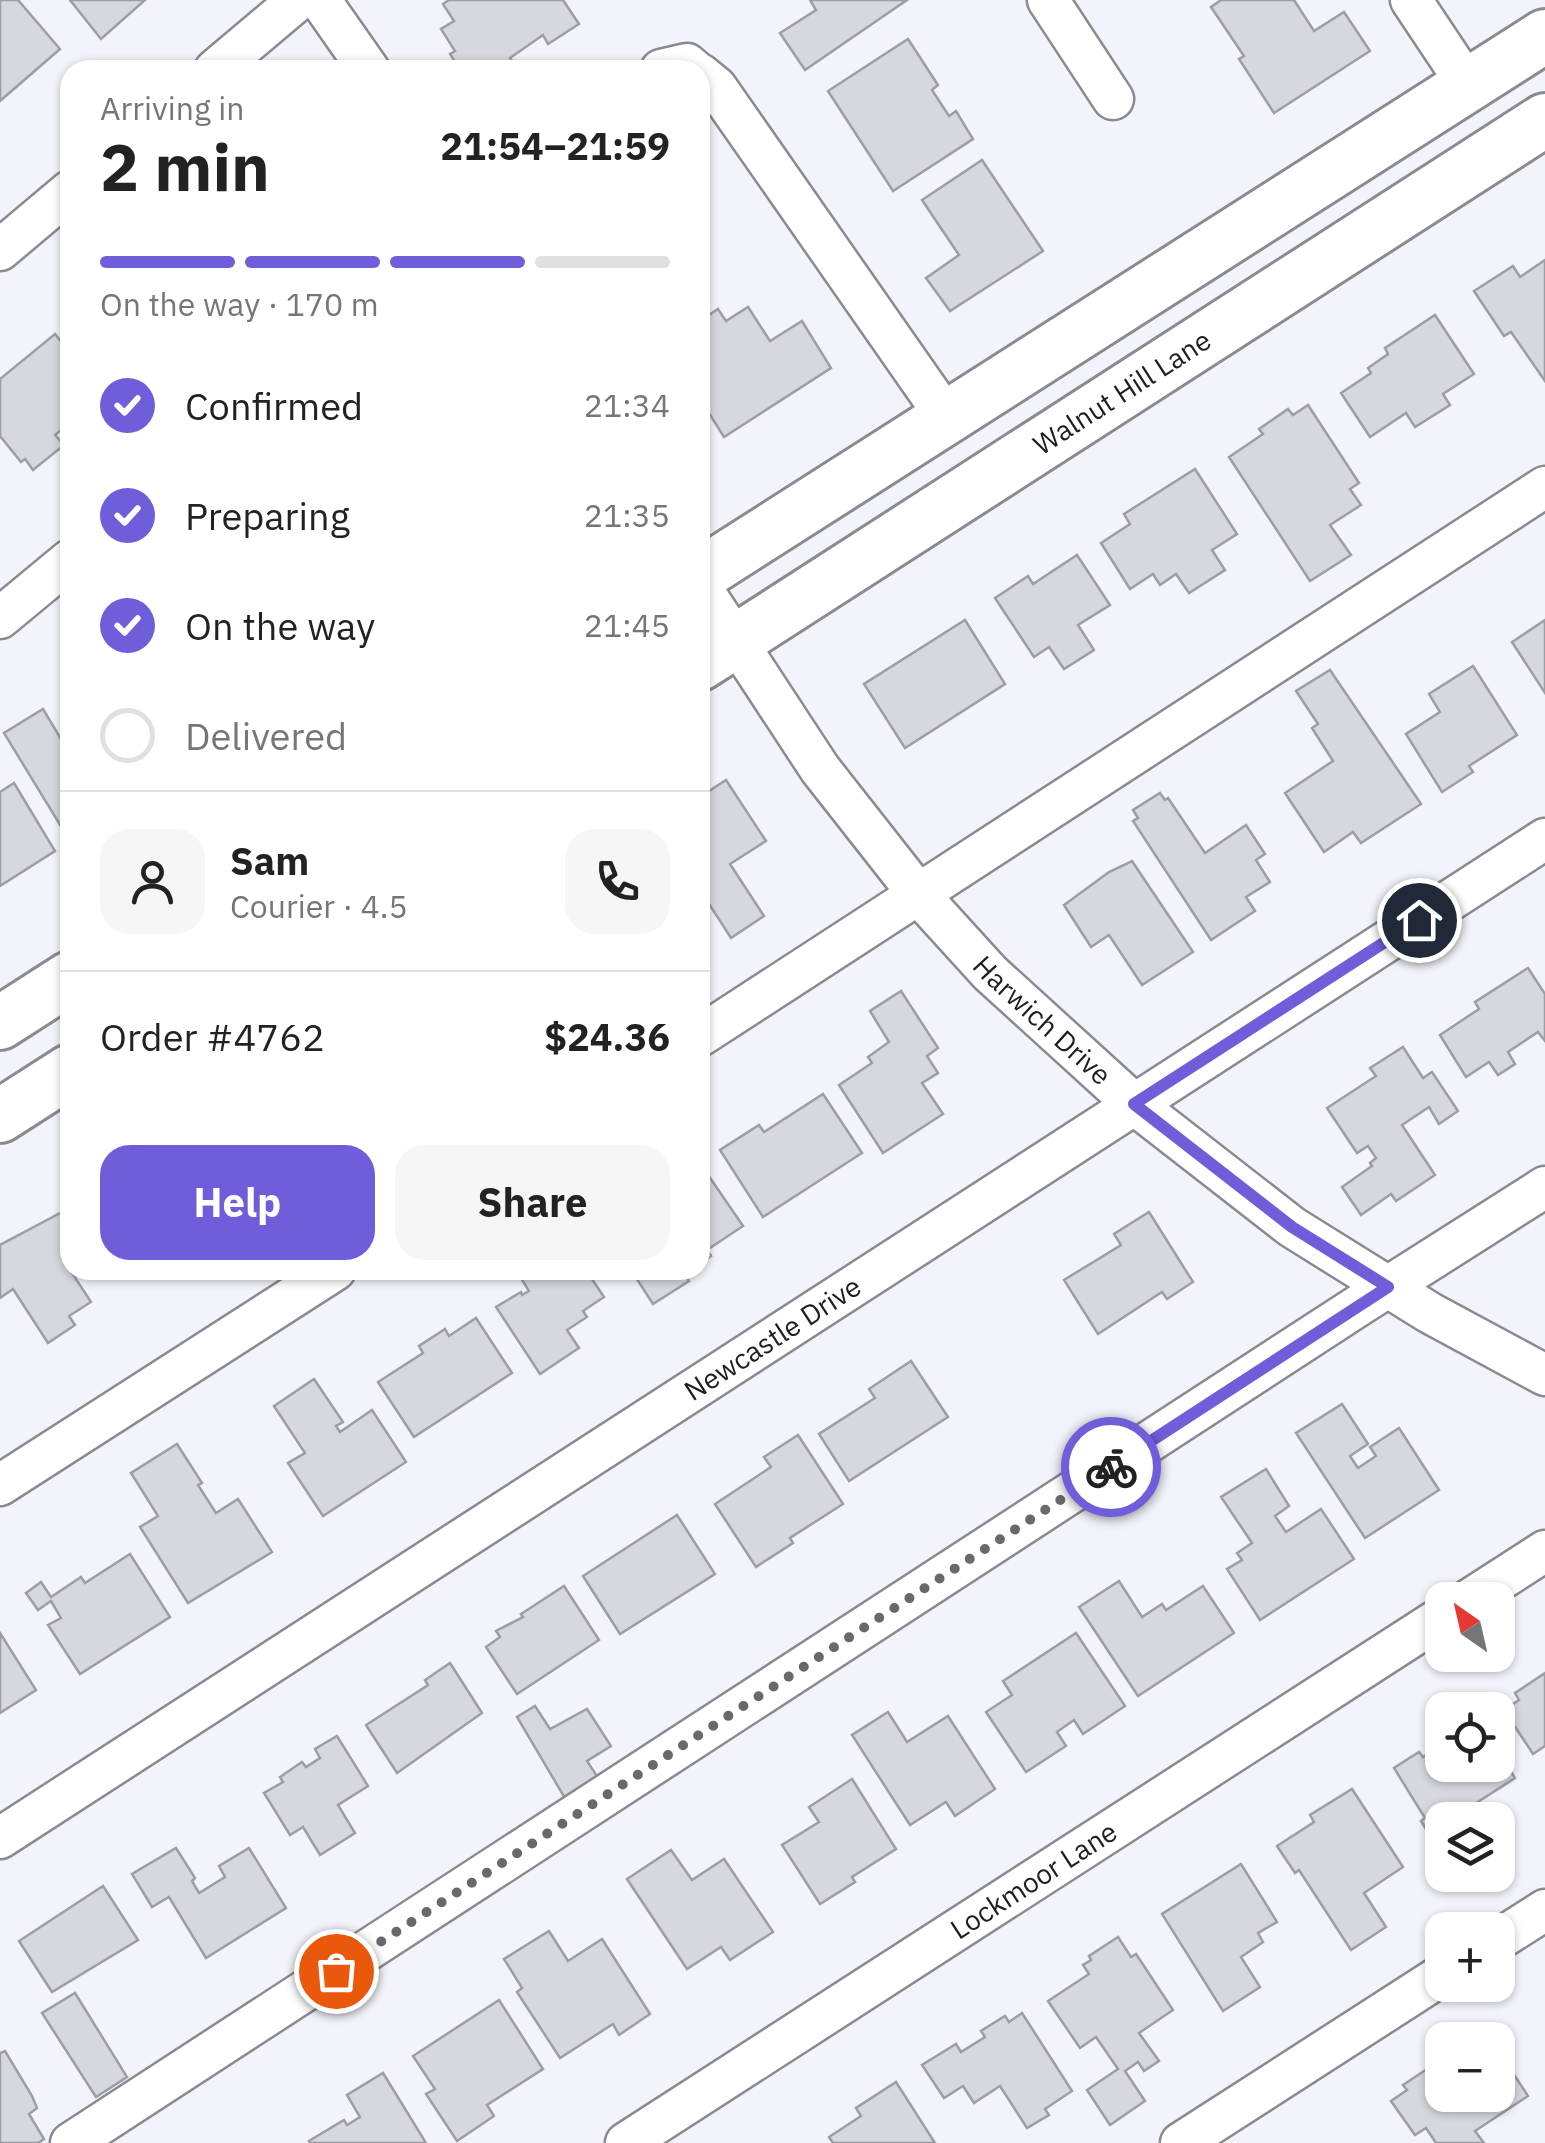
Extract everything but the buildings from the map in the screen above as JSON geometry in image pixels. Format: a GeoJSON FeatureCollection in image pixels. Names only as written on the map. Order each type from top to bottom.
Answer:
{"type":"FeatureCollection","features":[{"type":"Feature","properties":{"kind":"main road"},"geometry":{"type":"LineString","coordinates":[[710,569],[1545,36]]}},
{"type":"Feature","properties":{"kind":"main road","name":"Walnut Hill Lane"},"geometry":{"type":"LineString","coordinates":[[718,653],[1545,120]]}},
{"type":"Feature","properties":{"kind":"main road"},"geometry":{"type":"LineString","coordinates":[[0,1023],[60,984]]}},
{"type":"Feature","properties":{"kind":"main road"},"geometry":{"type":"LineString","coordinates":[[0,1116],[60,1077]]}},
{"type":"Feature","properties":{"kind":"street"},"geometry":{"type":"LineString","coordinates":[[227,60],[298,0]]}},
{"type":"Feature","properties":{"kind":"street"},"geometry":{"type":"LineString","coordinates":[[320,0],[362,60]]}},
{"type":"Feature","properties":{"kind":"street"},"geometry":{"type":"LineString","coordinates":[[1048,0],[1112,98]]}},
{"type":"Feature","properties":{"kind":"street"},"geometry":{"type":"LineString","coordinates":[[1411,0],[1467,84]]}},
{"type":"Feature","properties":{"kind":"street"},"geometry":{"type":"LineString","coordinates":[[710,82],[946,418]]}},
{"type":"Feature","properties":{"kind":"street"},"geometry":{"type":"LineString","coordinates":[[0,250],[60,199]]}},
{"type":"Feature","properties":{"kind":"street"},"geometry":{"type":"LineString","coordinates":[[710,1030],[1545,486]]}},
{"type":"Feature","properties":{"kind":"street"},"geometry":{"type":"LineString","coordinates":[[0,618],[60,568]]}},
{"type":"Feature","properties":{"kind":"street","name":"Harwich Drive"},"geometry":{"type":"LineString","coordinates":[[710,623],[718,653],[820,769],[920,895],[990,973],[1134,1104],[1292,1227],[1430,1314],[1545,1375]]}},
{"type":"Feature","properties":{"kind":"street","name":"Newcastle Drive"},"geometry":{"type":"LineString","coordinates":[[0,1838],[1545,839]]}},
{"type":"Feature","properties":{"kind":"street"},"geometry":{"type":"LineString","coordinates":[[72,2143],[1545,1187]]}},
{"type":"Feature","properties":{"kind":"street"},"geometry":{"type":"LineString","coordinates":[[0,1485],[319,1280]]}},
{"type":"Feature","properties":{"kind":"street"},"geometry":{"type":"LineString","coordinates":[[1497,1582],[1545,1551]]}},
{"type":"Feature","properties":{"kind":"street","name":"Lockmoor Lane"},"geometry":{"type":"LineString","coordinates":[[626,2143],[1425,1628]]}},
{"type":"Feature","properties":{"kind":"street"},"geometry":{"type":"LineString","coordinates":[[1515,1929],[1545,1910]]}},
{"type":"Feature","properties":{"kind":"street"},"geometry":{"type":"LineString","coordinates":[[1182,2143],[1425,1986]]}},
{"type":"Feature","properties":{"kind":"way so far"},"geometry":{"type":"LineString","coordinates":[[336,1971],[1111,1467]]}},
{"type":"Feature","properties":{"kind":"route"},"geometry":{"type":"LineString","coordinates":[[1111,1467],[1388,1287],[1292,1227],[1134,1104],[1419,920]]}}]}
